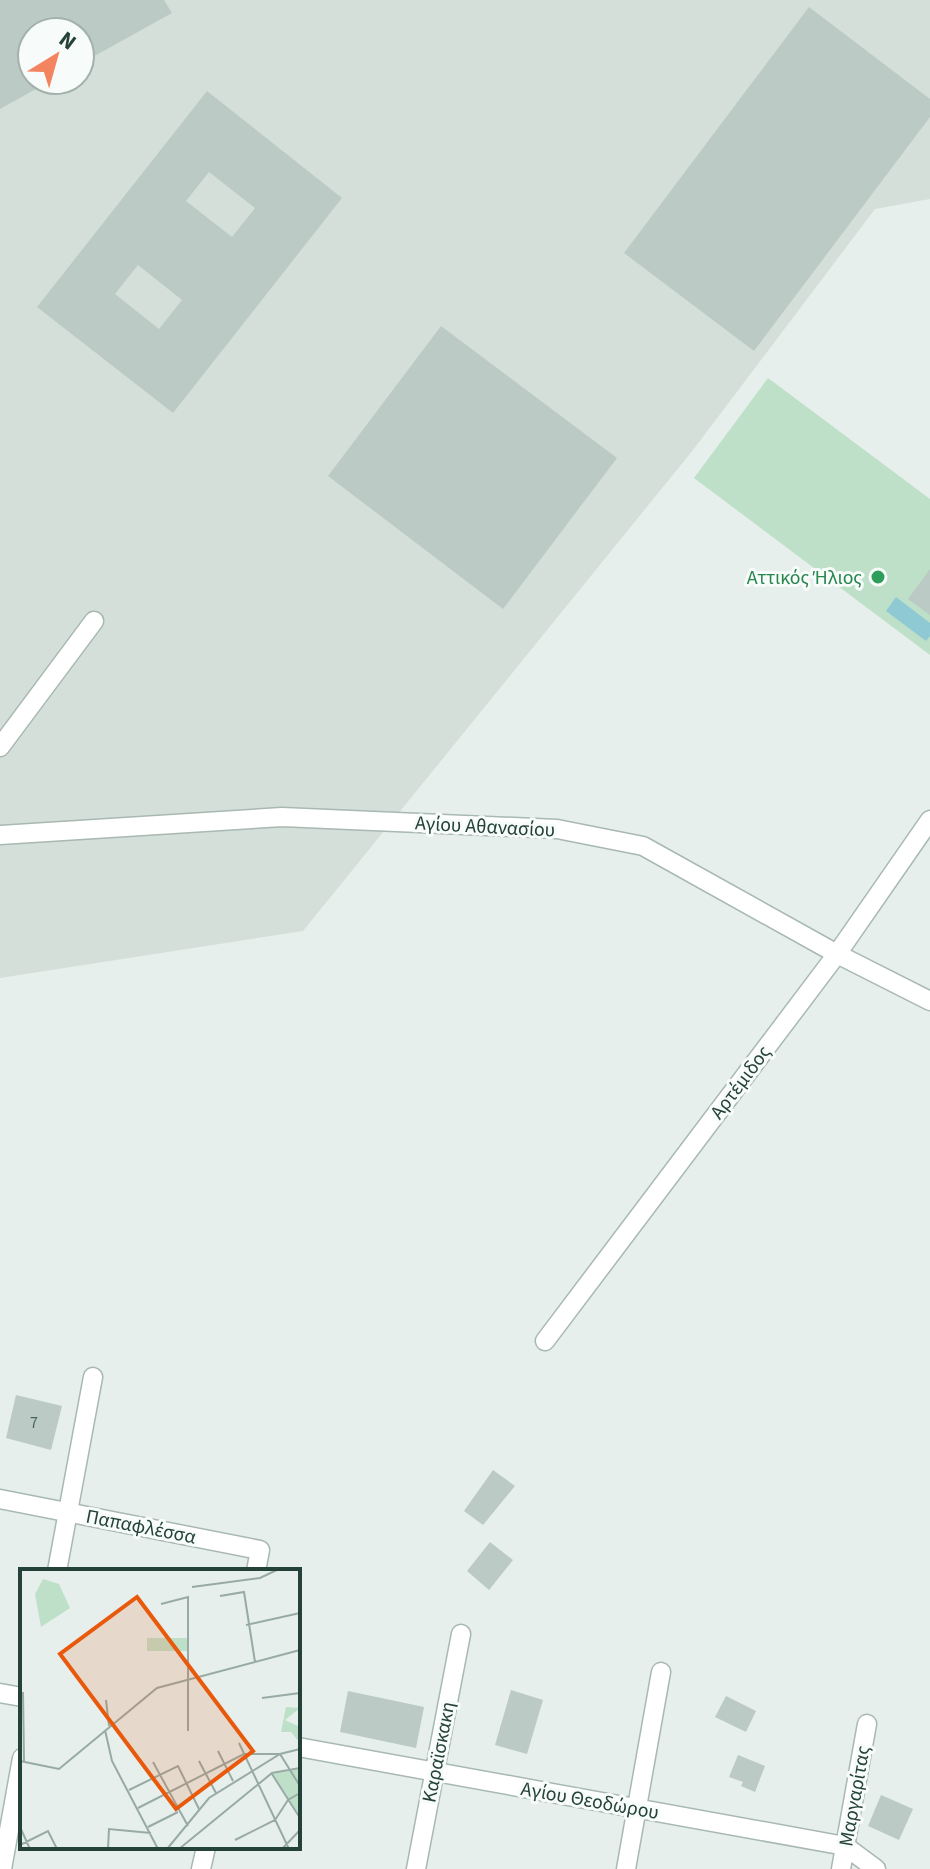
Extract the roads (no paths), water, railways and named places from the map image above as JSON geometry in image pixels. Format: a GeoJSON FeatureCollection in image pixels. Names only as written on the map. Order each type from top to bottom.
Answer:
{"type":"FeatureCollection","features":[{"type":"Feature","properties":{"kind":"street"},"geometry":{"type":"LineString","coordinates":[[0,747],[94,621]]}},
{"type":"Feature","properties":{"kind":"street","name":"Αγίου Αθανασίου"},"geometry":{"type":"LineString","coordinates":[[0,835],[282,817],[557,829],[643,846],[837,954],[930,1001]]}},
{"type":"Feature","properties":{"kind":"street","name":"Αρτέμιδος"},"geometry":{"type":"LineString","coordinates":[[545,1341],[837,954],[930,820]]}},
{"type":"Feature","properties":{"kind":"street"},"geometry":{"type":"LineString","coordinates":[[57,1569],[93,1377]]}},
{"type":"Feature","properties":{"kind":"street","name":"Παπαφλέσσα"},"geometry":{"type":"LineString","coordinates":[[0,1499],[260,1550],[256,1569]]}},
{"type":"Feature","properties":{"kind":"street","name":"Καραϊσκακη"},"geometry":{"type":"LineString","coordinates":[[416,1869],[461,1634]]}},
{"type":"Feature","properties":{"kind":"street"},"geometry":{"type":"LineString","coordinates":[[626,1869],[661,1672]]}},
{"type":"Feature","properties":{"kind":"street"},"geometry":{"type":"LineString","coordinates":[[0,1693],[20,1697]]}},
{"type":"Feature","properties":{"kind":"street","name":"Μαργαρίτας"},"geometry":{"type":"LineString","coordinates":[[841,1869],[867,1724]]}},
{"type":"Feature","properties":{"kind":"street","name":"Αγίου Θεοδώρου"},"geometry":{"type":"LineString","coordinates":[[300,1747],[845,1846],[876,1869]]}},
{"type":"Feature","properties":{"kind":"street"},"geometry":{"type":"LineString","coordinates":[[2,1869],[20,1769]]}},
{"type":"Feature","properties":{"kind":"street"},"geometry":{"type":"LineString","coordinates":[[201,1869],[206,1849]]}},
{"type":"Feature","properties":{"kind":"water"},"geometry":{"type":"Polygon","coordinates":[[[896,597],[930,623],[930,636],[926,641],[886,611],[896,597]]]}},
{"type":"Feature","properties":{"kind":"place","name":"Αττικός Ήλιος"},"geometry":{"type":"Point","coordinates":[878,577]}}]}
